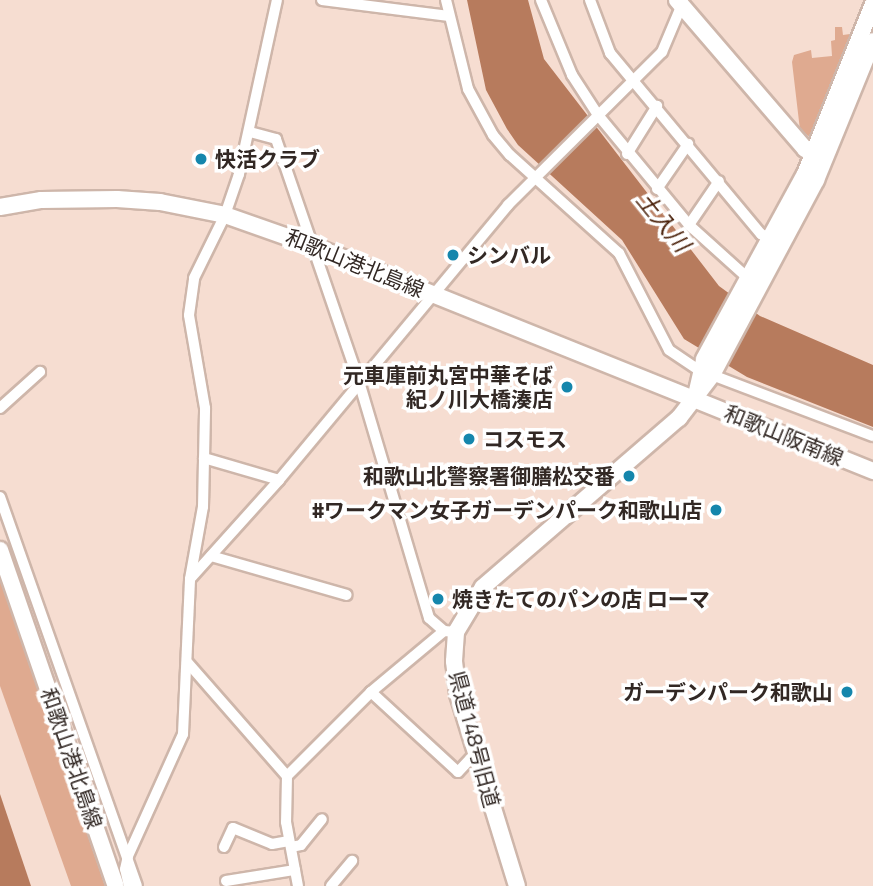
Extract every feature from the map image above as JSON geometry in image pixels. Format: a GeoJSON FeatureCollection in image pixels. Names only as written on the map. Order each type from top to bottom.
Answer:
{"type":"FeatureCollection","features":[{"type":"Feature","properties":{"kind":"main road"},"geometry":{"type":"LineString","coordinates":[[681,1],[819,157]]}},
{"type":"Feature","properties":{"kind":"main road"},"geometry":{"type":"LineString","coordinates":[[747,290],[791,232],[873,4]]}},
{"type":"Feature","properties":{"kind":"main road"},"geometry":{"type":"LineString","coordinates":[[695,399],[770,240],[819,157],[873,41]]}},
{"type":"Feature","properties":{"kind":"main road","name":"和歌山港北島線"},"geometry":{"type":"LineString","coordinates":[[0,207],[41,200],[117,199],[160,202],[225,215],[313,246],[695,399]]}},
{"type":"Feature","properties":{"kind":"main road","name":"和歌山阪南線"},"geometry":{"type":"LineString","coordinates":[[695,399],[873,471]]}},
{"type":"Feature","properties":{"kind":"main road","name":"県道148号旧道"},"geometry":{"type":"LineString","coordinates":[[517,886],[458,694],[450,631],[483,587],[679,418],[695,399]]}},
{"type":"Feature","properties":{"kind":"main road","name":"和歌山港北島線"},"geometry":{"type":"LineString","coordinates":[[0,550],[116,886]]}},
{"type":"Feature","properties":{"kind":"street"},"geometry":{"type":"LineString","coordinates":[[129,886],[125,869],[128,856],[183,734],[190,579],[203,507],[205,408],[189,315],[194,278],[225,215],[250,132],[277,0]]}},
{"type":"Feature","properties":{"kind":"street"},"geometry":{"type":"LineString","coordinates":[[322,0],[449,16]]}},
{"type":"Feature","properties":{"kind":"street"},"geometry":{"type":"LineString","coordinates":[[446,0],[468,89],[479,112],[510,155],[537,174],[619,253],[669,350],[873,436]]}},
{"type":"Feature","properties":{"kind":"street"},"geometry":{"type":"LineString","coordinates":[[541,0],[572,75],[595,117],[747,290]]}},
{"type":"Feature","properties":{"kind":"street"},"geometry":{"type":"LineString","coordinates":[[590,0],[610,53],[657,106],[761,234],[770,240]]}},
{"type":"Feature","properties":{"kind":"street"},"geometry":{"type":"LineString","coordinates":[[190,579],[279,480],[537,174],[662,52],[681,1]]}},
{"type":"Feature","properties":{"kind":"street"},"geometry":{"type":"LineString","coordinates":[[627,154],[657,106]]}},
{"type":"Feature","properties":{"kind":"street"},"geometry":{"type":"LineString","coordinates":[[250,132],[276,139],[360,385],[429,618],[450,631],[371,692],[287,776]]}},
{"type":"Feature","properties":{"kind":"street"},"geometry":{"type":"LineString","coordinates":[[657,189],[688,144]]}},
{"type":"Feature","properties":{"kind":"street"},"geometry":{"type":"LineString","coordinates":[[689,225],[719,181]]}},
{"type":"Feature","properties":{"kind":"street"},"geometry":{"type":"LineString","coordinates":[[0,408],[40,372]]}},
{"type":"Feature","properties":{"kind":"street"},"geometry":{"type":"LineString","coordinates":[[204,458],[279,480]]}},
{"type":"Feature","properties":{"kind":"street"},"geometry":{"type":"LineString","coordinates":[[0,497],[118,839],[128,856],[137,886]]}},
{"type":"Feature","properties":{"kind":"street"},"geometry":{"type":"LineString","coordinates":[[211,556],[347,595]]}},
{"type":"Feature","properties":{"kind":"street"},"geometry":{"type":"LineString","coordinates":[[188,663],[287,776],[286,822],[298,886]]}},
{"type":"Feature","properties":{"kind":"street"},"geometry":{"type":"LineString","coordinates":[[371,692],[458,772],[476,753]]}},
{"type":"Feature","properties":{"kind":"street"},"geometry":{"type":"LineString","coordinates":[[224,847],[233,828],[272,844],[301,845],[322,819]]}},
{"type":"Feature","properties":{"kind":"street"},"geometry":{"type":"LineString","coordinates":[[331,886],[352,861]]}},
{"type":"Feature","properties":{"kind":"street"},"geometry":{"type":"LineString","coordinates":[[226,881],[295,870]]}},
{"type":"Feature","properties":{"kind":"shaded area"},"geometry":{"type":"Polygon","coordinates":[[[835,27],[842,27],[843,35],[850,34],[810,137],[800,130],[792,62],[794,55],[811,50],[812,58],[832,56],[831,41],[835,40],[835,27]]]}},
{"type":"Feature","properties":{"kind":"shaded area"},"geometry":{"type":"Polygon","coordinates":[[[0,580],[105,886],[71,886],[0,686],[0,580]]]}},
{"type":"Feature","properties":{"kind":"water","name":"土入川"},"geometry":{"type":"Polygon","coordinates":[[[467,0],[528,0],[544,59],[719,286],[760,316],[873,365],[873,427],[747,377],[684,339],[622,240],[518,145],[507,129],[486,90],[467,0]]]}},
{"type":"Feature","properties":{"kind":"water"},"geometry":{"type":"Polygon","coordinates":[[[0,794],[31,886],[0,886],[0,794]]]}},
{"type":"Feature","properties":{"kind":"place","name":"快活クラブ"},"geometry":{"type":"Point","coordinates":[201,159]}},
{"type":"Feature","properties":{"kind":"place","name":"シンバル"},"geometry":{"type":"Point","coordinates":[453,255]}},
{"type":"Feature","properties":{"kind":"place","name":"元車庫前丸宮中華そば 紀ノ川大橋湊店"},"geometry":{"type":"Point","coordinates":[567,387]}},
{"type":"Feature","properties":{"kind":"place","name":"コスモス"},"geometry":{"type":"Point","coordinates":[469,439]}},
{"type":"Feature","properties":{"kind":"place","name":"和歌山北警察署御膳松交番"},"geometry":{"type":"Point","coordinates":[629,476]}},
{"type":"Feature","properties":{"kind":"place","name":"#ワークマン女子ガーデンパーク和歌山店"},"geometry":{"type":"Point","coordinates":[716,510]}},
{"type":"Feature","properties":{"kind":"place","name":"焼きたてのパンの店 ローマ"},"geometry":{"type":"Point","coordinates":[438,599]}},
{"type":"Feature","properties":{"kind":"place","name":"ガーデンパーク和歌山"},"geometry":{"type":"Point","coordinates":[847,692]}}]}
